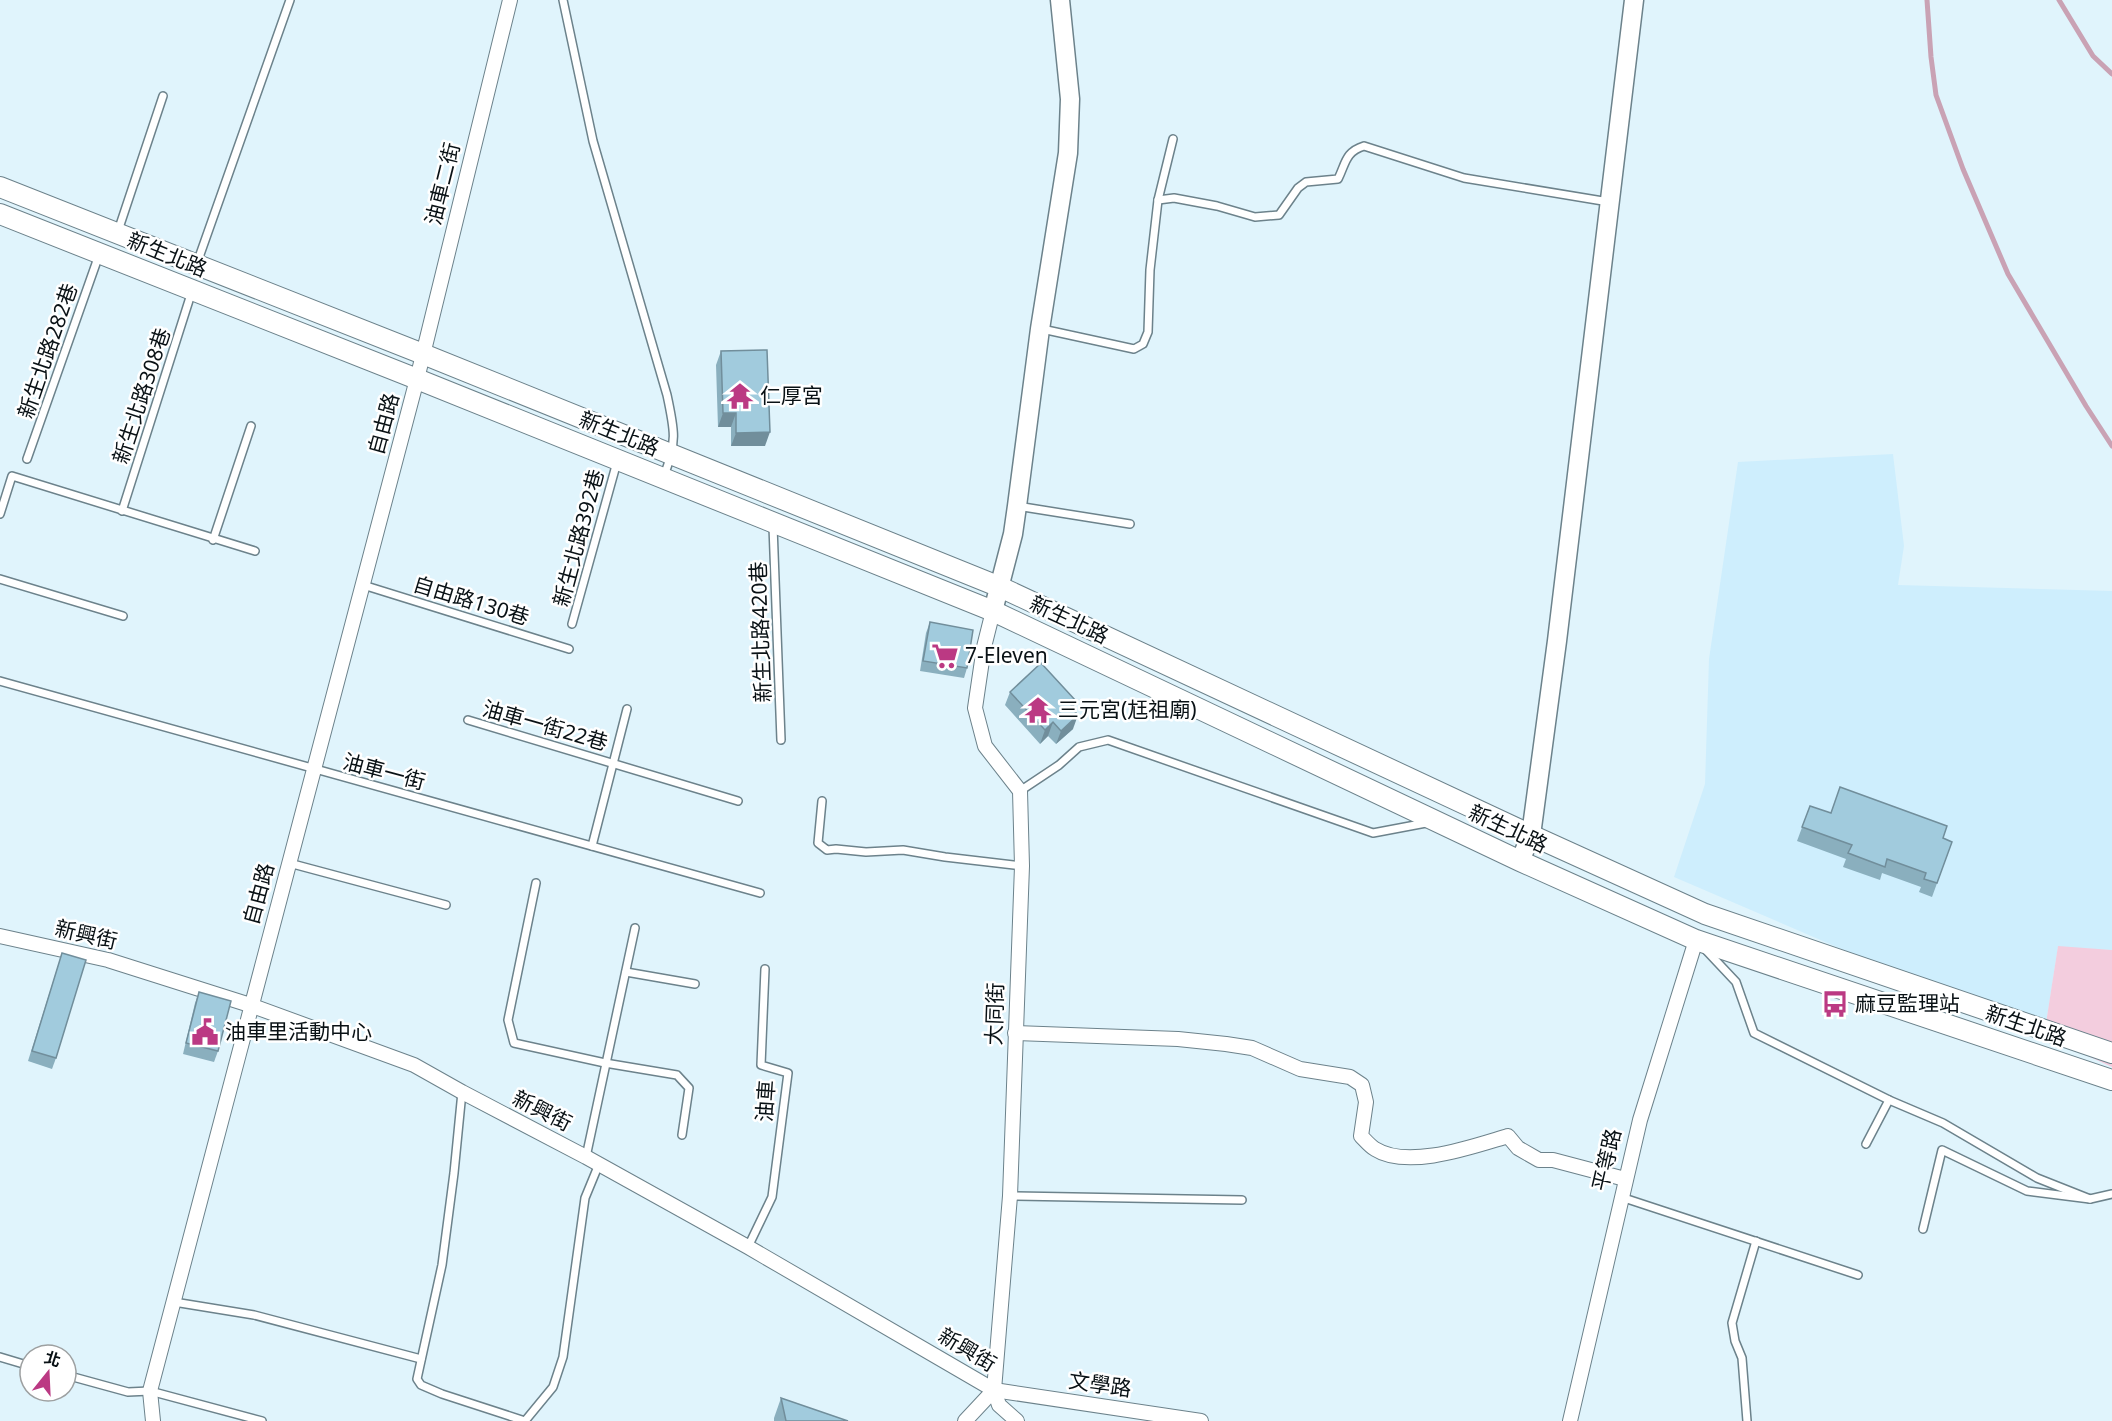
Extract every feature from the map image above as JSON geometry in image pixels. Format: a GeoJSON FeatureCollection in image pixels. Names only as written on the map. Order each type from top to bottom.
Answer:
{"type":"FeatureCollection","features":[{"type":"Feature","properties":{"kind":"main road","name":"新生北路"},"geometry":{"type":"LineString","coordinates":[[0,187],[423,354],[1000,587],[1705,914],[2112,1053]]}},
{"type":"Feature","properties":{"kind":"main road","name":"新生北路"},"geometry":{"type":"LineString","coordinates":[[0,214],[993,611],[1436,822],[1695,940],[2112,1080]]}},
{"type":"Feature","properties":{"kind":"street","name":"油車二街"},"geometry":{"type":"LineString","coordinates":[[417,379],[510,0]]}},
{"type":"Feature","properties":{"kind":"street"},"geometry":{"type":"LineString","coordinates":[[1020,791],[986,746],[975,708],[984,647],[1000,587],[1017,506],[1040,329],[1068,153],[1070,99],[1060,0]]}},
{"type":"Feature","properties":{"kind":"street"},"geometry":{"type":"LineString","coordinates":[[1520,861],[1531,835],[1557,641],[1634,0]]}},
{"type":"Feature","properties":{"kind":"street","name":"自由路"},"geometry":{"type":"LineString","coordinates":[[153,1421],[150,1391],[417,379]]}},
{"type":"Feature","properties":{"kind":"street","name":"大同街"},"geometry":{"type":"LineString","coordinates":[[994,1390],[1010,1196],[1022,866],[1020,791]]}},
{"type":"Feature","properties":{"kind":"street","name":"平等路"},"geometry":{"type":"LineString","coordinates":[[1570,1421],[1640,1120],[1705,914]]}},
{"type":"Feature","properties":{"kind":"street","name":"新興街"},"geometry":{"type":"LineString","coordinates":[[0,936],[108,960],[250,1005],[414,1065],[748,1247],[994,1390],[999,1404],[1017,1421]]}},
{"type":"Feature","properties":{"kind":"street"},"geometry":{"type":"LineString","coordinates":[[1015,1033],[1178,1039],[1252,1048],[1299,1069],[1350,1077],[1362,1085],[1366,1102],[1361,1136],[1374,1149],[1390,1156],[1424,1157],[1451,1153],[1508,1136],[1518,1148],[1539,1160],[1553,1160],[1625,1179]]}},
{"type":"Feature","properties":{"kind":"street"},"geometry":{"type":"LineString","coordinates":[[965,1421],[994,1390]]}},
{"type":"Feature","properties":{"kind":"street","name":"文學路"},"geometry":{"type":"LineString","coordinates":[[994,1390],[1201,1421]]}},
{"type":"Feature","properties":{"kind":"lane"},"geometry":{"type":"LineString","coordinates":[[196,264],[290,0]]}},
{"type":"Feature","properties":{"kind":"lane"},"geometry":{"type":"LineString","coordinates":[[563,0],[593,141],[667,395],[675,432],[672,455],[663,478]]}},
{"type":"Feature","properties":{"kind":"lane"},"geometry":{"type":"LineString","coordinates":[[117,233],[163,96]]}},
{"type":"Feature","properties":{"kind":"lane"},"geometry":{"type":"LineString","coordinates":[[1040,329],[1134,349],[1143,344],[1148,332],[1150,270],[1158,200],[1173,139]]}},
{"type":"Feature","properties":{"kind":"lane"},"geometry":{"type":"LineString","coordinates":[[1158,200],[1174,198],[1216,206],[1255,217],[1279,215],[1298,188],[1306,182],[1338,179],[1346,158],[1354,149],[1364,146],[1464,178],[1609,202]]}},
{"type":"Feature","properties":{"kind":"lane","name":"新生北路282巷"},"geometry":{"type":"LineString","coordinates":[[27,459],[100,253]]}},
{"type":"Feature","properties":{"kind":"lane","name":"新生北路308巷"},"geometry":{"type":"LineString","coordinates":[[122,511],[192,291]]}},
{"type":"Feature","properties":{"kind":"lane"},"geometry":{"type":"LineString","coordinates":[[213,540],[251,426]]}},
{"type":"Feature","properties":{"kind":"lane","name":"新生北路392巷"},"geometry":{"type":"LineString","coordinates":[[572,624],[618,460]]}},
{"type":"Feature","properties":{"kind":"lane"},"geometry":{"type":"LineString","coordinates":[[0,514],[12,477],[255,551]]}},
{"type":"Feature","properties":{"kind":"lane"},"geometry":{"type":"LineString","coordinates":[[1017,506],[1130,524]]}},
{"type":"Feature","properties":{"kind":"lane","name":"新生北路420巷"},"geometry":{"type":"LineString","coordinates":[[773,524],[781,740]]}},
{"type":"Feature","properties":{"kind":"lane"},"geometry":{"type":"LineString","coordinates":[[0,579],[123,616]]}},
{"type":"Feature","properties":{"kind":"lane","name":"自由路130巷"},"geometry":{"type":"LineString","coordinates":[[363,585],[569,649]]}},
{"type":"Feature","properties":{"kind":"lane","name":"油車一街"},"geometry":{"type":"LineString","coordinates":[[0,681],[760,893]]}},
{"type":"Feature","properties":{"kind":"lane","name":"油車一街22巷"},"geometry":{"type":"LineString","coordinates":[[592,846],[627,709]]}},
{"type":"Feature","properties":{"kind":"lane","name":"油車一街22巷"},"geometry":{"type":"LineString","coordinates":[[468,720],[738,801]]}},
{"type":"Feature","properties":{"kind":"lane"},"geometry":{"type":"LineString","coordinates":[[1020,791],[1059,765],[1078,747],[1108,741],[1373,833],[1436,822]]}},
{"type":"Feature","properties":{"kind":"lane"},"geometry":{"type":"LineString","coordinates":[[822,801],[818,843],[827,850],[866,852],[903,850],[1022,866]]}},
{"type":"Feature","properties":{"kind":"lane"},"geometry":{"type":"LineString","coordinates":[[289,863],[446,904]]}},
{"type":"Feature","properties":{"kind":"lane"},"geometry":{"type":"LineString","coordinates":[[536,883],[508,1020],[514,1043],[605,1063],[677,1075],[689,1088],[682,1136]]}},
{"type":"Feature","properties":{"kind":"lane"},"geometry":{"type":"LineString","coordinates":[[586,1157],[635,928]]}},
{"type":"Feature","properties":{"kind":"lane"},"geometry":{"type":"LineString","coordinates":[[1695,940],[1736,982],[1754,1033],[1889,1100],[1943,1123],[2037,1178],[2090,1199]]}},
{"type":"Feature","properties":{"kind":"lane","name":"油車"},"geometry":{"type":"LineString","coordinates":[[748,1247],[772,1197],[788,1073],[761,1065],[765,969]]}},
{"type":"Feature","properties":{"kind":"lane"},"geometry":{"type":"LineString","coordinates":[[626,972],[695,984]]}},
{"type":"Feature","properties":{"kind":"lane"},"geometry":{"type":"LineString","coordinates":[[462,1092],[442,1265],[417,1379],[421,1385],[525,1421],[553,1387],[563,1357],[585,1198],[599,1164]]}},
{"type":"Feature","properties":{"kind":"lane"},"geometry":{"type":"LineString","coordinates":[[1866,1144],[1889,1100]]}},
{"type":"Feature","properties":{"kind":"lane"},"geometry":{"type":"LineString","coordinates":[[1923,1229],[1942,1150],[2027,1191],[2090,1199],[2112,1194]]}},
{"type":"Feature","properties":{"kind":"lane"},"geometry":{"type":"LineString","coordinates":[[1010,1196],[1242,1200]]}},
{"type":"Feature","properties":{"kind":"lane"},"geometry":{"type":"LineString","coordinates":[[1621,1197],[1858,1275]]}},
{"type":"Feature","properties":{"kind":"lane"},"geometry":{"type":"LineString","coordinates":[[1747,1421],[1742,1358],[1735,1341],[1732,1323],[1756,1241]]}},
{"type":"Feature","properties":{"kind":"lane"},"geometry":{"type":"LineString","coordinates":[[174,1302],[254,1315],[420,1359]]}},
{"type":"Feature","properties":{"kind":"lane"},"geometry":{"type":"LineString","coordinates":[[0,1358],[18,1363]]}},
{"type":"Feature","properties":{"kind":"lane"},"geometry":{"type":"LineString","coordinates":[[78,1378],[128,1392],[150,1391],[262,1421]]}},
{"type":"Feature","properties":{"kind":"shaded area","name":"麻豆監理站"},"geometry":{"type":"Polygon","coordinates":[[[1893,454],[1904,546],[1898,585],[2112,591],[2112,950],[2058,947],[2044,1036],[1674,877],[1705,784],[1709,659],[1738,462],[1893,454]]]}},
{"type":"Feature","properties":{"kind":"shaded area"},"geometry":{"type":"Polygon","coordinates":[[[2058,946],[2112,950],[2112,1067],[2044,1036],[2058,946]]]}},
{"type":"Feature","properties":{"kind":"building","name":"仁厚宮"},"geometry":{"type":"Polygon","coordinates":[[[767,350],[770,432],[736,433],[736,413],[723,413],[721,351],[767,350]]]}},
{"type":"Feature","properties":{"kind":"building","name":"7-Eleven"},"geometry":{"type":"Polygon","coordinates":[[[930,622],[973,630],[967,668],[923,661],[930,622]]]}},
{"type":"Feature","properties":{"kind":"building","name":"三元宮(尪祖廟)"},"geometry":{"type":"Polygon","coordinates":[[[1041,663],[1076,701],[1070,707],[1078,715],[1061,731],[1053,722],[1045,730],[1010,692],[1041,663]]]}},
{"type":"Feature","properties":{"kind":"building"},"geometry":{"type":"Polygon","coordinates":[[[1840,787],[1947,826],[1943,838],[1952,842],[1937,883],[1924,879],[1926,873],[1887,859],[1885,867],[1848,853],[1852,845],[1802,827],[1810,806],[1831,813],[1840,787]]]}},
{"type":"Feature","properties":{"kind":"building"},"geometry":{"type":"Polygon","coordinates":[[[62,953],[86,960],[56,1058],[32,1051],[62,953]]]}},
{"type":"Feature","properties":{"kind":"building","name":"油車里活動中心"},"geometry":{"type":"Polygon","coordinates":[[[199,992],[231,1001],[218,1051],[186,1043],[199,992]]]}},
{"type":"Feature","properties":{"kind":"building"},"geometry":{"type":"Polygon","coordinates":[[[781,1398],[848,1421],[786,1421],[781,1398]]]}},
{"type":"Feature","properties":{"kind":"waterway"},"geometry":{"type":"LineString","coordinates":[[1927,0],[1936,95],[1963,169],[2008,274],[2112,446]]}},
{"type":"Feature","properties":{"kind":"waterway"},"geometry":{"type":"LineString","coordinates":[[2059,0],[2093,56],[2112,74]]}},
{"type":"Feature","properties":{"kind":"place","name":"仁厚宮"},"geometry":{"type":"Point","coordinates":[740,396]}},
{"type":"Feature","properties":{"kind":"place","name":"7-Eleven"},"geometry":{"type":"Point","coordinates":[945,656]}},
{"type":"Feature","properties":{"kind":"place","name":"三元宮(尪祖廟)"},"geometry":{"type":"Point","coordinates":[1038,710]}},
{"type":"Feature","properties":{"kind":"place","name":"麻豆監理站"},"geometry":{"type":"Point","coordinates":[1835,1004]}},
{"type":"Feature","properties":{"kind":"place","name":"油車里活動中心"},"geometry":{"type":"Point","coordinates":[205,1032]}}]}
